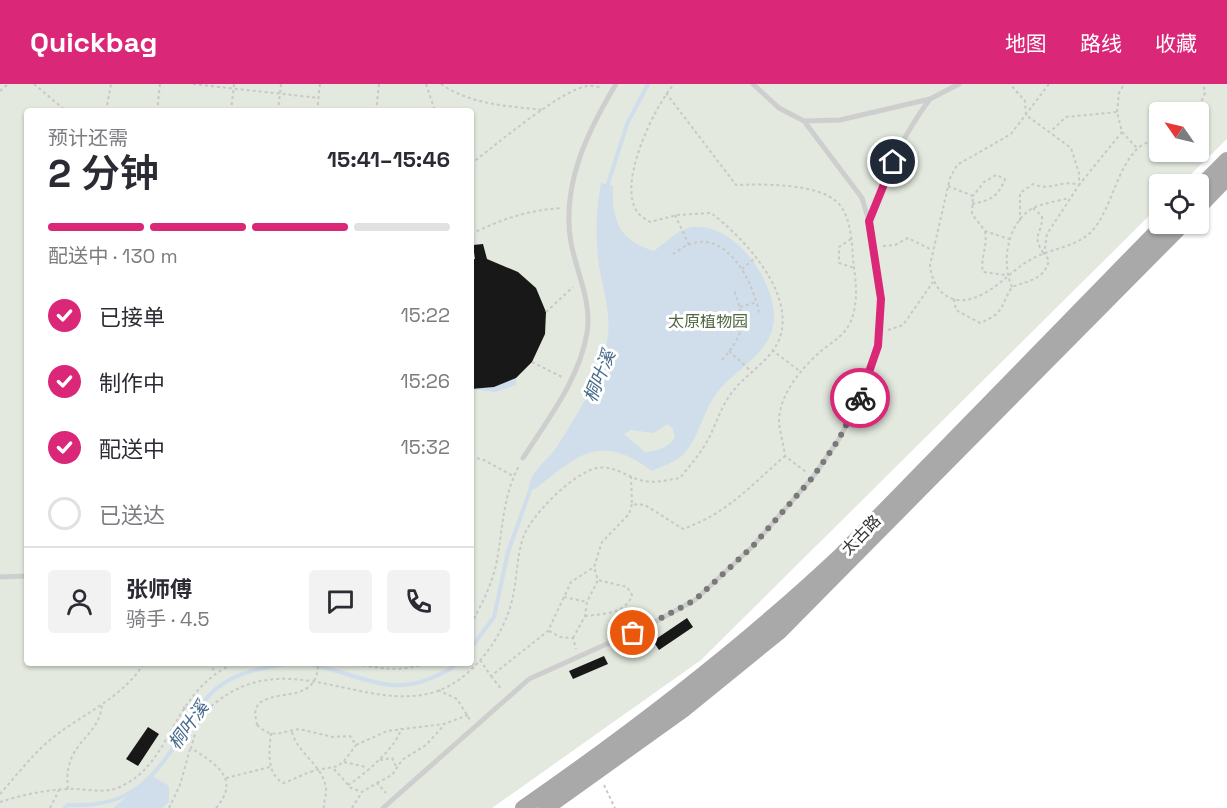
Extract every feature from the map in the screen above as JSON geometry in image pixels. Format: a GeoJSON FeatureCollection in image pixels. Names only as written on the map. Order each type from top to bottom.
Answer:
{"type":"FeatureCollection","features":[{"type":"Feature","properties":{"kind":"main road"},"geometry":{"type":"LineString","coordinates":[[1209,178],[1227,160]]}},
{"type":"Feature","properties":{"kind":"main road"},"geometry":{"type":"LineString","coordinates":[[1209,197],[1227,178]]}},
{"type":"Feature","properties":{"kind":"main road","name":"太古路"},"geometry":{"type":"LineString","coordinates":[[523,808],[677,696],[787,606],[840,556],[1154,234]]}},
{"type":"Feature","properties":{"kind":"main road","name":"太古路"},"geometry":{"type":"LineString","coordinates":[[546,808],[683,710],[779,632],[825,589],[1173,234]]}},
{"type":"Feature","properties":{"kind":"lane"},"geometry":{"type":"LineString","coordinates":[[523,458],[571,381],[581,359],[587,330],[587,299],[572,244],[568,207],[580,156],[594,121],[616,84]]}},
{"type":"Feature","properties":{"kind":"lane"},"geometry":{"type":"LineString","coordinates":[[383,808],[529,679],[651,624],[695,600],[752,547],[813,477],[839,439],[863,393],[878,346],[881,299],[869,221],[862,198],[804,121],[779,108],[753,84]]}},
{"type":"Feature","properties":{"kind":"lane"},"geometry":{"type":"LineString","coordinates":[[804,121],[840,120],[930,99],[959,84]]}},
{"type":"Feature","properties":{"kind":"lane"},"geometry":{"type":"LineString","coordinates":[[869,221],[883,182],[913,121],[930,99]]}},
{"type":"Feature","properties":{"kind":"lane"},"geometry":{"type":"LineString","coordinates":[[0,572],[3,578],[24,576]]}},
{"type":"Feature","properties":{"kind":"path"},"geometry":{"type":"LineString","coordinates":[[0,91],[8,84]]}},
{"type":"Feature","properties":{"kind":"path"},"geometry":{"type":"LineString","coordinates":[[34,84],[62,108]]}},
{"type":"Feature","properties":{"kind":"path"},"geometry":{"type":"LineString","coordinates":[[107,108],[111,84]]}},
{"type":"Feature","properties":{"kind":"path"},"geometry":{"type":"LineString","coordinates":[[157,108],[160,84]]}},
{"type":"Feature","properties":{"kind":"path"},"geometry":{"type":"LineString","coordinates":[[194,84],[319,98]]}},
{"type":"Feature","properties":{"kind":"path"},"geometry":{"type":"LineString","coordinates":[[231,108],[234,84]]}},
{"type":"Feature","properties":{"kind":"path"},"geometry":{"type":"LineString","coordinates":[[278,108],[281,84]]}},
{"type":"Feature","properties":{"kind":"path"},"geometry":{"type":"LineString","coordinates":[[317,108],[320,84]]}},
{"type":"Feature","properties":{"kind":"path"},"geometry":{"type":"LineString","coordinates":[[376,108],[379,84]]}},
{"type":"Feature","properties":{"kind":"path"},"geometry":{"type":"LineString","coordinates":[[426,84],[434,108]]}},
{"type":"Feature","properties":{"kind":"path"},"geometry":{"type":"LineString","coordinates":[[441,84],[453,92],[480,102],[544,110]]}},
{"type":"Feature","properties":{"kind":"path"},"geometry":{"type":"LineString","coordinates":[[580,84],[583,88]]}},
{"type":"Feature","properties":{"kind":"path"},"geometry":{"type":"LineString","coordinates":[[474,665],[480,660],[509,615],[523,536],[548,503],[572,480],[597,468],[621,470],[640,480],[657,482],[680,478],[699,455],[732,391],[752,372],[779,339],[783,315],[777,291],[756,257],[727,224],[711,213],[675,215],[650,222],[638,213],[632,197],[634,171],[641,141],[666,93],[675,84]]}},
{"type":"Feature","properties":{"kind":"path"},"geometry":{"type":"LineString","coordinates":[[1010,84],[1025,101],[1026,115]]}},
{"type":"Feature","properties":{"kind":"path"},"geometry":{"type":"LineString","coordinates":[[1049,84],[1011,134],[957,165],[948,186],[930,265],[933,282],[942,293],[964,300],[981,296],[1007,275],[1044,254],[1058,250],[1091,232],[1123,169],[1137,149],[1149,142]]}},
{"type":"Feature","properties":{"kind":"path"},"geometry":{"type":"LineString","coordinates":[[1124,84],[1119,93],[1117,112],[1122,132],[1137,149]]}},
{"type":"Feature","properties":{"kind":"path"},"geometry":{"type":"LineString","coordinates":[[1201,102],[1205,93],[1203,84]]}},
{"type":"Feature","properties":{"kind":"path"},"geometry":{"type":"LineString","coordinates":[[474,162],[544,110],[583,88],[588,86],[612,90]]}},
{"type":"Feature","properties":{"kind":"path"},"geometry":{"type":"LineString","coordinates":[[666,93],[736,185],[777,184],[810,190],[837,202],[850,228],[855,311],[848,326],[801,372],[783,399],[779,421],[785,456],[813,477]]}},
{"type":"Feature","properties":{"kind":"path"},"geometry":{"type":"LineString","coordinates":[[1050,132],[1066,117],[1117,112]]}},
{"type":"Feature","properties":{"kind":"path"},"geometry":{"type":"LineString","coordinates":[[1026,115],[1071,148],[1076,157],[1078,185]]}},
{"type":"Feature","properties":{"kind":"path"},"geometry":{"type":"LineString","coordinates":[[1044,254],[1047,234],[1078,185],[1122,132]]}},
{"type":"Feature","properties":{"kind":"path"},"geometry":{"type":"LineString","coordinates":[[972,204],[992,200],[999,194],[1005,179],[996,175],[984,182],[973,196],[972,204],[972,214],[985,231],[987,243],[980,259],[982,272],[1007,275]]}},
{"type":"Feature","properties":{"kind":"path"},"geometry":{"type":"LineString","coordinates":[[1020,221],[1020,193],[1033,184],[1049,189],[1069,182],[1078,185]]}},
{"type":"Feature","properties":{"kind":"path"},"geometry":{"type":"LineString","coordinates":[[948,186],[973,196]]}},
{"type":"Feature","properties":{"kind":"path"},"geometry":{"type":"LineString","coordinates":[[954,298],[956,310],[980,323],[994,318],[1003,309],[1012,287],[1007,275],[1009,239],[1020,221],[1033,208],[1070,198]]}},
{"type":"Feature","properties":{"kind":"path"},"geometry":{"type":"LineString","coordinates":[[474,233],[504,218],[533,210],[568,207]]}},
{"type":"Feature","properties":{"kind":"path"},"geometry":{"type":"LineString","coordinates":[[1012,287],[1037,279],[1046,272],[1049,260],[1038,244],[1036,235],[1042,216],[1033,208]]}},
{"type":"Feature","properties":{"kind":"path"},"geometry":{"type":"LineString","coordinates":[[675,215],[689,245]]}},
{"type":"Feature","properties":{"kind":"path"},"geometry":{"type":"LineString","coordinates":[[985,231],[1009,239]]}},
{"type":"Feature","properties":{"kind":"path"},"geometry":{"type":"LineString","coordinates":[[851,238],[840,247],[839,263],[854,268]]}},
{"type":"Feature","properties":{"kind":"path"},"geometry":{"type":"LineString","coordinates":[[873,245],[895,244],[908,238],[932,250]]}},
{"type":"Feature","properties":{"kind":"path"},"geometry":{"type":"LineString","coordinates":[[673,254],[689,245],[705,242],[719,248],[733,258],[742,269],[759,313]]}},
{"type":"Feature","properties":{"kind":"path"},"geometry":{"type":"LineString","coordinates":[[742,269],[756,257]]}},
{"type":"Feature","properties":{"kind":"path"},"geometry":{"type":"LineString","coordinates":[[546,312],[581,278]]}},
{"type":"Feature","properties":{"kind":"path"},"geometry":{"type":"LineString","coordinates":[[879,332],[903,325],[933,282]]}},
{"type":"Feature","properties":{"kind":"path"},"geometry":{"type":"LineString","coordinates":[[722,360],[743,328],[740,307],[734,290]]}},
{"type":"Feature","properties":{"kind":"path"},"geometry":{"type":"LineString","coordinates":[[740,307],[757,303]]}},
{"type":"Feature","properties":{"kind":"path"},"geometry":{"type":"LineString","coordinates":[[771,350],[801,372]]}},
{"type":"Feature","properties":{"kind":"path"},"geometry":{"type":"LineString","coordinates":[[729,351],[752,372]]}},
{"type":"Feature","properties":{"kind":"path"},"geometry":{"type":"LineString","coordinates":[[532,362],[571,381]]}},
{"type":"Feature","properties":{"kind":"path"},"geometry":{"type":"LineString","coordinates":[[632,504],[645,505],[683,528],[707,520],[726,509],[785,456]]}},
{"type":"Feature","properties":{"kind":"path"},"geometry":{"type":"LineString","coordinates":[[474,458],[484,460],[513,476]]}},
{"type":"Feature","properties":{"kind":"path"},"geometry":{"type":"LineString","coordinates":[[474,618],[496,566],[509,483],[523,458]]}},
{"type":"Feature","properties":{"kind":"path"},"geometry":{"type":"LineString","coordinates":[[578,657],[573,638],[585,616],[587,602],[598,580],[594,567],[602,542],[628,514],[632,504],[632,476]]}},
{"type":"Feature","properties":{"kind":"path"},"geometry":{"type":"LineString","coordinates":[[491,676],[549,631],[571,582],[594,567]]}},
{"type":"Feature","properties":{"kind":"path"},"geometry":{"type":"LineString","coordinates":[[585,616],[616,612],[630,603],[632,595],[627,587],[598,580]]}},
{"type":"Feature","properties":{"kind":"path"},"geometry":{"type":"LineString","coordinates":[[564,597],[587,602]]}},
{"type":"Feature","properties":{"kind":"path"},"geometry":{"type":"LineString","coordinates":[[549,631],[560,637],[573,638]]}},
{"type":"Feature","properties":{"kind":"path"},"geometry":{"type":"LineString","coordinates":[[480,660],[507,698]]}},
{"type":"Feature","properties":{"kind":"path"},"geometry":{"type":"LineString","coordinates":[[0,794],[50,740],[102,704],[138,674],[142,666]]}},
{"type":"Feature","properties":{"kind":"path"},"geometry":{"type":"LineString","coordinates":[[211,666],[215,672]]}},
{"type":"Feature","properties":{"kind":"path"},"geometry":{"type":"LineString","coordinates":[[0,802],[28,793],[68,789],[107,791],[123,786],[144,769],[161,749],[183,706],[215,672],[228,666]]}},
{"type":"Feature","properties":{"kind":"path"},"geometry":{"type":"LineString","coordinates":[[317,666],[315,676],[304,689],[290,696],[264,699],[258,704],[255,713],[257,725],[271,733],[299,729],[333,737],[350,736],[356,745]]}},
{"type":"Feature","properties":{"kind":"path"},"geometry":{"type":"LineString","coordinates":[[366,666],[386,670],[419,666]]}},
{"type":"Feature","properties":{"kind":"path"},"geometry":{"type":"LineString","coordinates":[[169,808],[180,785],[199,717],[239,688],[263,680],[302,678],[391,696],[422,694],[448,686],[473,666]]}},
{"type":"Feature","properties":{"kind":"path"},"geometry":{"type":"LineString","coordinates":[[436,690],[457,699],[474,728]]}},
{"type":"Feature","properties":{"kind":"path"},"geometry":{"type":"LineString","coordinates":[[68,789],[66,771],[74,750],[101,716],[102,704]]}},
{"type":"Feature","properties":{"kind":"path"},"geometry":{"type":"LineString","coordinates":[[183,706],[199,717]]}},
{"type":"Feature","properties":{"kind":"path"},"geometry":{"type":"LineString","coordinates":[[271,733],[270,766],[275,778],[283,783],[318,771],[334,769],[344,762],[356,745],[401,728],[444,724],[468,715]]}},
{"type":"Feature","properties":{"kind":"path"},"geometry":{"type":"LineString","coordinates":[[352,808],[362,792],[392,775],[402,760],[426,745],[444,724]]}},
{"type":"Feature","properties":{"kind":"path"},"geometry":{"type":"LineString","coordinates":[[348,785],[361,777],[367,768],[378,760],[399,737],[401,728]]}},
{"type":"Feature","properties":{"kind":"path"},"geometry":{"type":"LineString","coordinates":[[292,730],[295,742],[308,754],[326,789],[324,808]]}},
{"type":"Feature","properties":{"kind":"path"},"geometry":{"type":"LineString","coordinates":[[191,748],[217,765],[226,778],[226,787],[216,808]]}},
{"type":"Feature","properties":{"kind":"path"},"geometry":{"type":"LineString","coordinates":[[378,760],[392,758],[397,768]]}},
{"type":"Feature","properties":{"kind":"path"},"geometry":{"type":"LineString","coordinates":[[344,762],[367,768]]}},
{"type":"Feature","properties":{"kind":"path"},"geometry":{"type":"LineString","coordinates":[[226,778],[270,766]]}},
{"type":"Feature","properties":{"kind":"path"},"geometry":{"type":"LineString","coordinates":[[334,769],[348,785],[362,792]]}},
{"type":"Feature","properties":{"kind":"path"},"geometry":{"type":"LineString","coordinates":[[596,772],[615,808]]}},
{"type":"Feature","properties":{"kind":"path"},"geometry":{"type":"LineString","coordinates":[[377,783],[392,800]]}},
{"type":"Feature","properties":{"kind":"path"},"geometry":{"type":"LineString","coordinates":[[50,808],[59,790]]}},
{"type":"Feature","properties":{"kind":"green space","name":"太原植物园"},"geometry":{"type":"Polygon","coordinates":[[[0,84],[1227,84],[1227,139],[1209,157],[1209,102],[1149,102],[1149,162],[1203,162],[1191,174],[1149,174],[1149,216],[701,660],[492,808],[0,808],[0,84]]]}},
{"type":"Feature","properties":{"kind":"water"},"geometry":{"type":"Polygon","coordinates":[[[601,183],[613,186],[616,219],[625,235],[632,241],[654,251],[677,233],[692,227],[708,228],[723,234],[737,244],[750,257],[768,289],[773,305],[774,320],[766,343],[751,361],[716,394],[694,440],[684,454],[677,459],[652,471],[634,459],[618,453],[603,451],[590,453],[564,466],[535,489],[529,489],[532,477],[558,445],[573,421],[604,356],[608,313],[597,244],[601,183]],[[668,424],[653,433],[631,430],[624,434],[645,452],[658,450],[669,444],[675,437],[673,429],[668,424]]]}},
{"type":"Feature","properties":{"kind":"water"},"geometry":{"type":"Polygon","coordinates":[[[516,378],[516,385],[495,392],[474,389],[494,387],[516,378]]]}},
{"type":"Feature","properties":{"kind":"water"},"geometry":{"type":"Polygon","coordinates":[[[152,776],[169,786],[169,802],[162,808],[113,808],[152,776]]]}},
{"type":"Feature","properties":{"kind":"building"},"geometry":{"type":"Polygon","coordinates":[[[483,244],[487,259],[518,272],[536,288],[546,312],[545,334],[532,362],[516,378],[494,387],[474,389],[475,259],[474,245],[483,244]]]}},
{"type":"Feature","properties":{"kind":"building"},"geometry":{"type":"Polygon","coordinates":[[[687,618],[693,627],[659,650],[653,641],[687,618]]]}},
{"type":"Feature","properties":{"kind":"building"},"geometry":{"type":"Polygon","coordinates":[[[604,656],[608,664],[573,679],[569,671],[604,656]]]}},
{"type":"Feature","properties":{"kind":"building"},"geometry":{"type":"Polygon","coordinates":[[[148,727],[159,734],[138,766],[126,759],[148,727]]]}},
{"type":"Feature","properties":{"kind":"waterway","name":"桐叶溪"},"geometry":{"type":"LineString","coordinates":[[607,187],[627,124],[648,84]]}},
{"type":"Feature","properties":{"kind":"waterway","name":"桐叶溪"},"geometry":{"type":"LineString","coordinates":[[474,644],[494,617],[508,552],[532,485]]}},
{"type":"Feature","properties":{"kind":"waterway","name":"桐叶溪"},"geometry":{"type":"LineString","coordinates":[[65,808],[68,805],[88,805],[121,798],[134,790],[157,769],[211,693],[244,673],[276,666]]}},
{"type":"Feature","properties":{"kind":"waterway","name":"桐叶溪"},"geometry":{"type":"LineString","coordinates":[[316,666],[371,681],[403,685],[420,682],[454,666]]}},
{"type":"Feature","properties":{"kind":"way so far"},"geometry":{"type":"LineString","coordinates":[[633,633],[695,600],[752,547],[813,477],[839,439],[860,398]]}},
{"type":"Feature","properties":{"kind":"route"},"geometry":{"type":"LineString","coordinates":[[860,398],[878,346],[881,299],[869,221],[893,162]]}}]}
